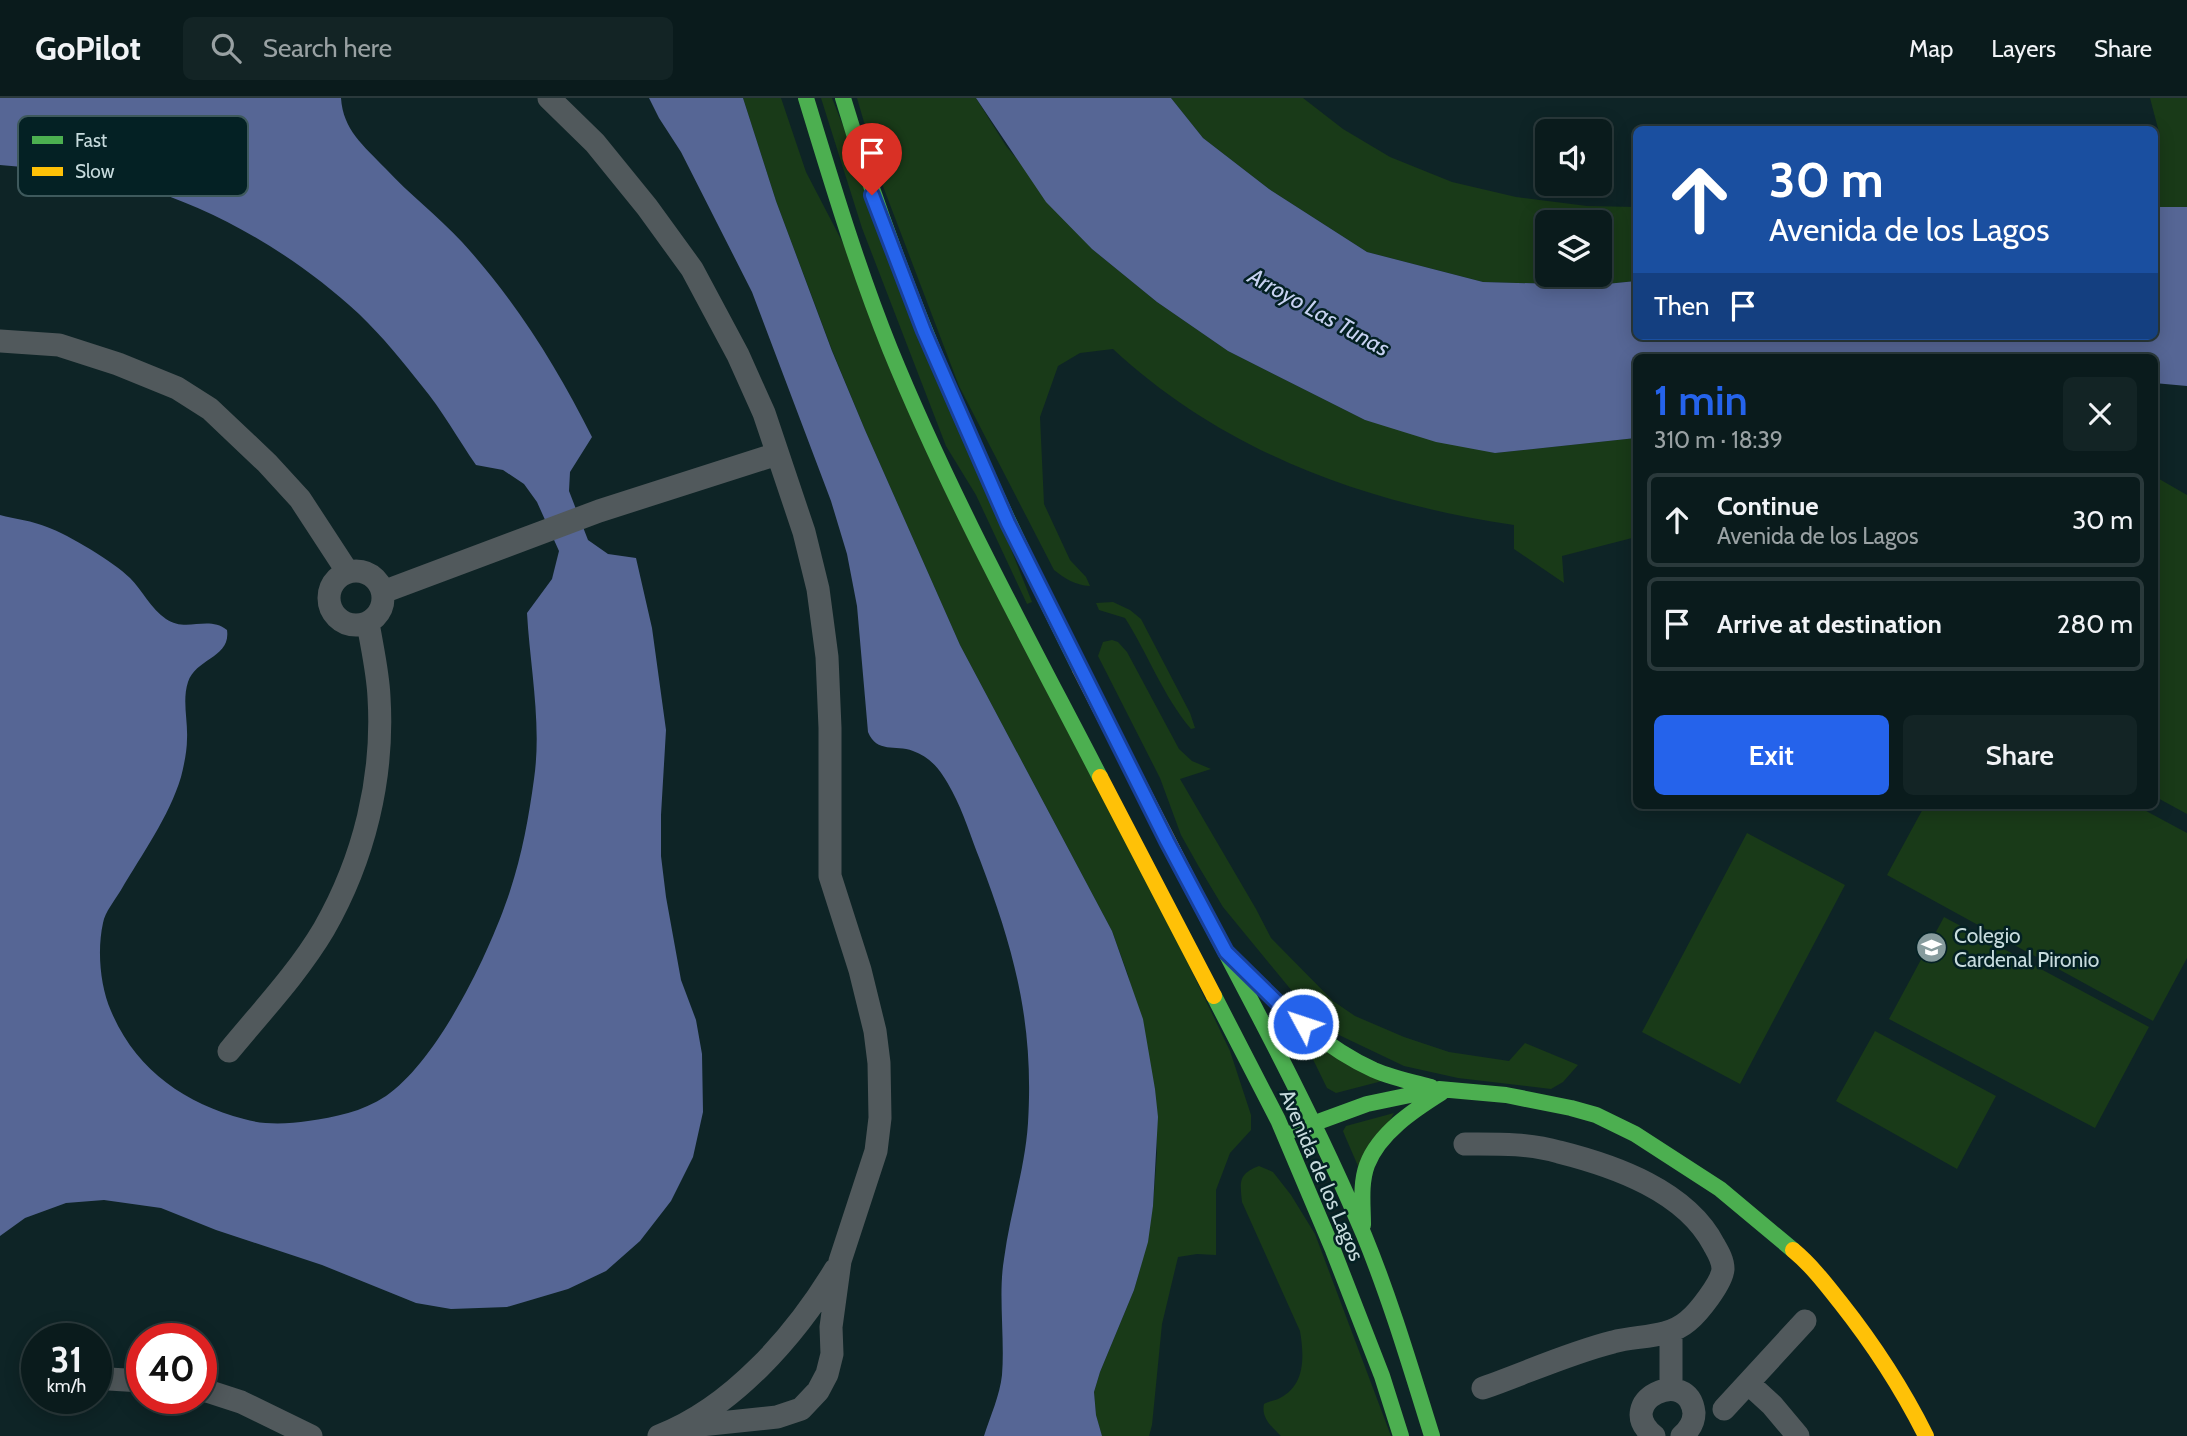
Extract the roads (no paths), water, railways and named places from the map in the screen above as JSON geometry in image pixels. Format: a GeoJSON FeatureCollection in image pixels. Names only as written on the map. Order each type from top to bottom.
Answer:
{"type":"FeatureCollection","features":[{"type":"Feature","properties":{"kind":"street"},"geometry":{"type":"LineString","coordinates":[[549,98],[595,143],[647,207],[692,269],[738,355],[764,413],[804,532],[818,589],[827,657],[829,704],[830,876],[860,970],[875,1031],[880,1118],[876,1152],[840,1261],[831,1327],[832,1354],[827,1374],[818,1391],[801,1409],[777,1417],[682,1427]]}},
{"type":"Feature","properties":{"kind":"street","name":"Avenida de los Lagos"},"geometry":{"type":"LineString","coordinates":[[806,98],[852,250],[891,351],[967,520],[1284,1135],[1382,1376],[1401,1436]]}},
{"type":"Feature","properties":{"kind":"street","name":"Avenida de los Lagos"},"geometry":{"type":"LineString","coordinates":[[843,98],[863,171],[907,292],[1008,523],[1132,772],[1313,1123],[1364,1237],[1405,1350],[1432,1436]]}},
{"type":"Feature","properties":{"kind":"street"},"geometry":{"type":"LineString","coordinates":[[815,182],[852,250]]}},
{"type":"Feature","properties":{"kind":"street"},"geometry":{"type":"LineString","coordinates":[[0,341],[59,345],[118,364],[177,388],[210,409],[267,463],[300,499],[347,572]]}},
{"type":"Feature","properties":{"kind":"street"},"geometry":{"type":"LineString","coordinates":[[383,592],[598,511],[777,454]]}},
{"type":"Feature","properties":{"kind":"street"},"geometry":{"type":"LineString","coordinates":[[347,572],[365,572],[373,576],[383,592],[381,610],[368,623],[359,625],[341,622],[330,608],[329,590],[333,582],[347,572]]}},
{"type":"Feature","properties":{"kind":"street"},"geometry":{"type":"LineString","coordinates":[[229,1051],[293,973],[323,930],[344,891],[362,844],[370,813],[377,762],[379,697],[368,623]]}},
{"type":"Feature","properties":{"kind":"street"},"geometry":{"type":"LineString","coordinates":[[1226,952],[1285,1010],[1353,1059],[1392,1077],[1443,1089],[1506,1095],[1596,1115],[1635,1134],[1720,1189],[1799,1255],[1833,1292],[1871,1341],[1905,1394],[1926,1436]]}},
{"type":"Feature","properties":{"kind":"street"},"geometry":{"type":"LineString","coordinates":[[1284,1135],[1367,1104],[1443,1089]]}},
{"type":"Feature","properties":{"kind":"street"},"geometry":{"type":"LineString","coordinates":[[1364,1237],[1362,1194],[1367,1163],[1392,1129],[1443,1089]]}},
{"type":"Feature","properties":{"kind":"street"},"geometry":{"type":"LineString","coordinates":[[1465,1144],[1521,1144],[1559,1151],[1649,1184],[1675,1201],[1697,1221],[1710,1237],[1723,1266],[1722,1276],[1689,1321],[1671,1333],[1611,1342],[1483,1388]]}},
{"type":"Feature","properties":{"kind":"street"},"geometry":{"type":"LineString","coordinates":[[659,1436],[682,1427],[718,1402],[778,1349],[806,1314],[840,1261]]}},
{"type":"Feature","properties":{"kind":"street"},"geometry":{"type":"LineString","coordinates":[[806,1314],[814,1314],[831,1327]]}},
{"type":"Feature","properties":{"kind":"street"},"geometry":{"type":"LineString","coordinates":[[1724,1409],[1805,1321]]}},
{"type":"Feature","properties":{"kind":"street"},"geometry":{"type":"LineString","coordinates":[[1671,1333],[1671,1389]]}},
{"type":"Feature","properties":{"kind":"street"},"geometry":{"type":"LineString","coordinates":[[744,1380],[736,1396],[738,1409],[747,1420]]}},
{"type":"Feature","properties":{"kind":"street"},"geometry":{"type":"LineString","coordinates":[[1748,1383],[1772,1405],[1798,1436]]}},
{"type":"Feature","properties":{"kind":"street"},"geometry":{"type":"LineString","coordinates":[[1654,1436],[1643,1420],[1644,1405],[1655,1392],[1671,1389],[1687,1397],[1691,1404],[1693,1420],[1688,1433]]}},
{"type":"Feature","properties":{"kind":"street"},"geometry":{"type":"LineString","coordinates":[[217,1394],[241,1402],[311,1436]]}},
{"type":"Feature","properties":{"kind":"water"},"geometry":{"type":"Polygon","coordinates":[[[0,98],[341,98],[350,128],[362,145],[453,232],[500,287],[534,335],[579,411],[592,437],[570,472],[569,491],[588,540],[608,554],[636,558],[652,628],[666,730],[661,856],[681,980],[696,1020],[702,1054],[703,1112],[693,1157],[671,1201],[640,1241],[606,1271],[568,1289],[507,1307],[451,1309],[416,1303],[322,1265],[216,1230],[161,1208],[104,1200],[66,1203],[25,1218],[0,1236],[0,515],[42,525],[91,550],[123,572],[166,619],[181,625],[212,624],[227,630],[224,647],[198,668],[188,682],[185,703],[187,744],[181,777],[162,821],[106,915],[101,934],[101,968],[111,1011],[121,1032],[148,1067],[164,1081],[201,1104],[244,1119],[267,1123],[300,1122],[338,1116],[358,1110],[386,1096],[406,1079],[425,1057],[476,973],[510,891],[525,835],[534,779],[537,737],[527,613],[552,579],[559,551],[537,502],[524,484],[503,470],[476,465],[436,405],[368,322],[309,273],[255,237],[167,196],[248,196],[248,116],[18,116],[18,167],[0,165],[0,98]]]}},
{"type":"Feature","properties":{"kind":"water"},"geometry":{"type":"Polygon","coordinates":[[[649,98],[743,98],[776,201],[832,351],[865,430],[960,645],[1112,931],[1143,1019],[1158,1117],[1153,1206],[1148,1242],[1134,1290],[1094,1392],[1096,1415],[1102,1436],[984,1436],[1001,1383],[1002,1273],[1028,1123],[1025,1021],[1012,958],[967,826],[945,779],[932,762],[920,754],[881,746],[868,732],[857,606],[847,554],[831,501],[752,292],[681,152],[649,98]]]}},
{"type":"Feature","properties":{"kind":"water","name":"Arroyo Las Tunas"},"geometry":{"type":"Polygon","coordinates":[[[976,98],[1171,98],[1203,138],[1269,189],[1367,252],[1483,282],[1535,283],[1535,287],[1612,287],[1612,283],[1633,281],[1633,340],[2158,340],[2158,207],[2187,207],[2187,386],[2158,383],[2158,354],[1633,354],[1633,438],[1495,453],[1436,442],[1365,420],[1228,351],[1157,302],[1092,249],[1046,202],[976,98]]]}},
{"type":"Feature","properties":{"kind":"place","name":"Colegio Cardenal Pironio"},"geometry":{"type":"Point","coordinates":[1931,947]}}]}
